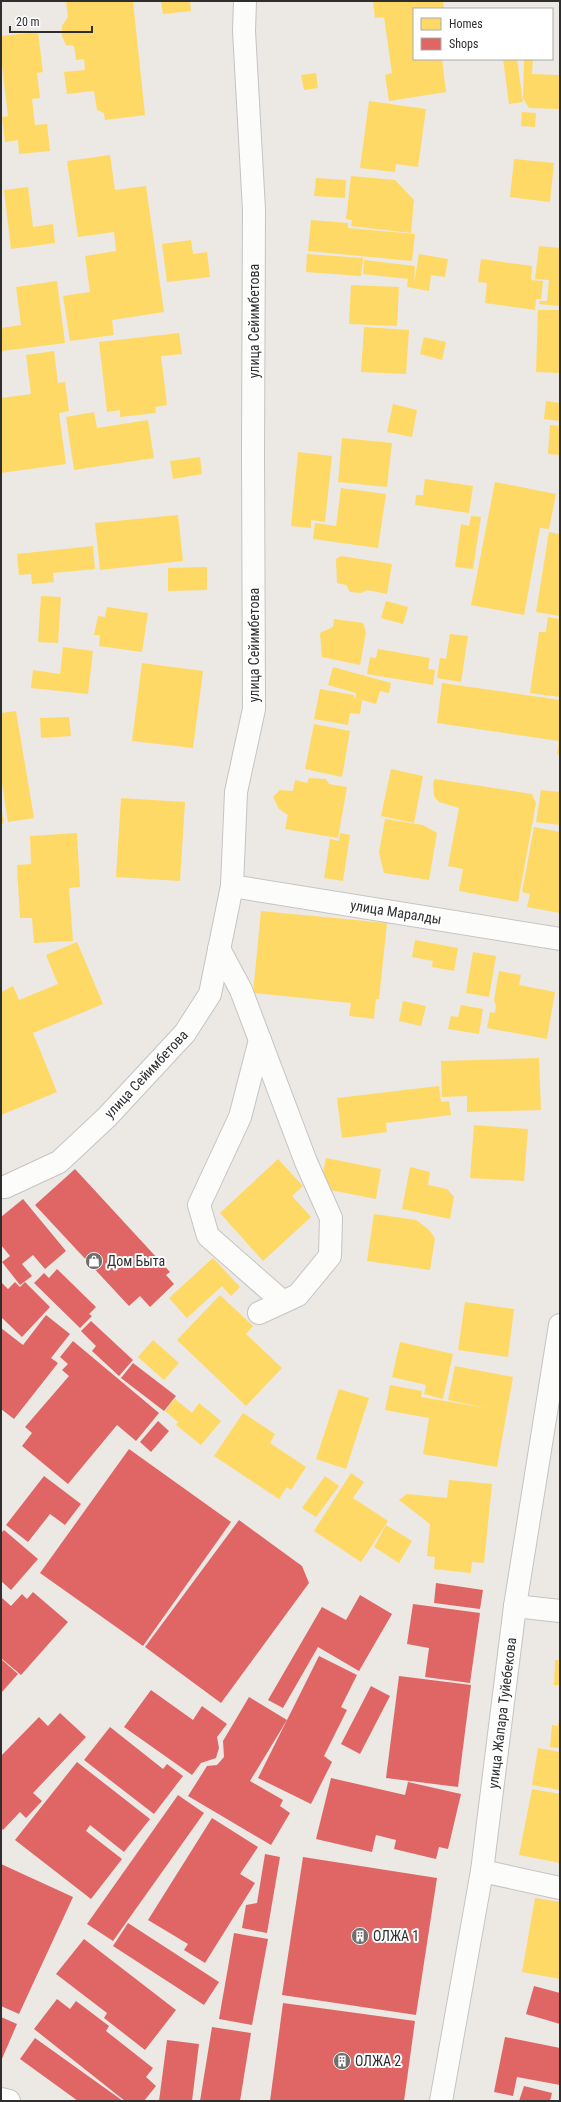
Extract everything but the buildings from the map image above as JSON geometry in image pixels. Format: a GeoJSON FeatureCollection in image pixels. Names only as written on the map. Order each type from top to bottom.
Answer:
{"type":"FeatureCollection","features":[{"type":"Feature","properties":{"kind":"street","name":"улица Сейимбетова"},"geometry":{"type":"LineString","coordinates":[[1,1187],[5,1187],[58,1162],[107,1116],[185,1033],[210,994],[232,886],[236,792],[254,708],[252,454],[254,210],[244,31],[245,1]]}},
{"type":"Feature","properties":{"kind":"street","name":"улица Маралды"},"geometry":{"type":"LineString","coordinates":[[232,886],[560,939]]}},
{"type":"Feature","properties":{"kind":"street"},"geometry":{"type":"LineString","coordinates":[[219,949],[241,990],[306,1162],[331,1218],[330,1256],[298,1295],[282,1301],[259,1313]]}},
{"type":"Feature","properties":{"kind":"street"},"geometry":{"type":"LineString","coordinates":[[260,1040],[240,1117],[199,1205],[208,1236],[282,1301]]}},
{"type":"Feature","properties":{"kind":"street","name":"улица Жапара Туйебекова"},"geometry":{"type":"LineString","coordinates":[[441,2101],[482,1871],[515,1606],[560,1325]]}},
{"type":"Feature","properties":{"kind":"street"},"geometry":{"type":"LineString","coordinates":[[515,1606],[560,1611]]}},
{"type":"Feature","properties":{"kind":"street"},"geometry":{"type":"LineString","coordinates":[[482,1871],[560,1888]]}},
{"type":"Feature","properties":{"kind":"street"},"geometry":{"type":"LineString","coordinates":[[1,2100],[9,2101]]}},
{"type":"Feature","properties":{"kind":"place","name":"Дом Быта"},"geometry":{"type":"Point","coordinates":[94,1261]}},
{"type":"Feature","properties":{"kind":"place","name":"ОЛЖА 1"},"geometry":{"type":"Point","coordinates":[360,1936]}},
{"type":"Feature","properties":{"kind":"place","name":"ОЛЖА 2"},"geometry":{"type":"Point","coordinates":[342,2061]}}]}
